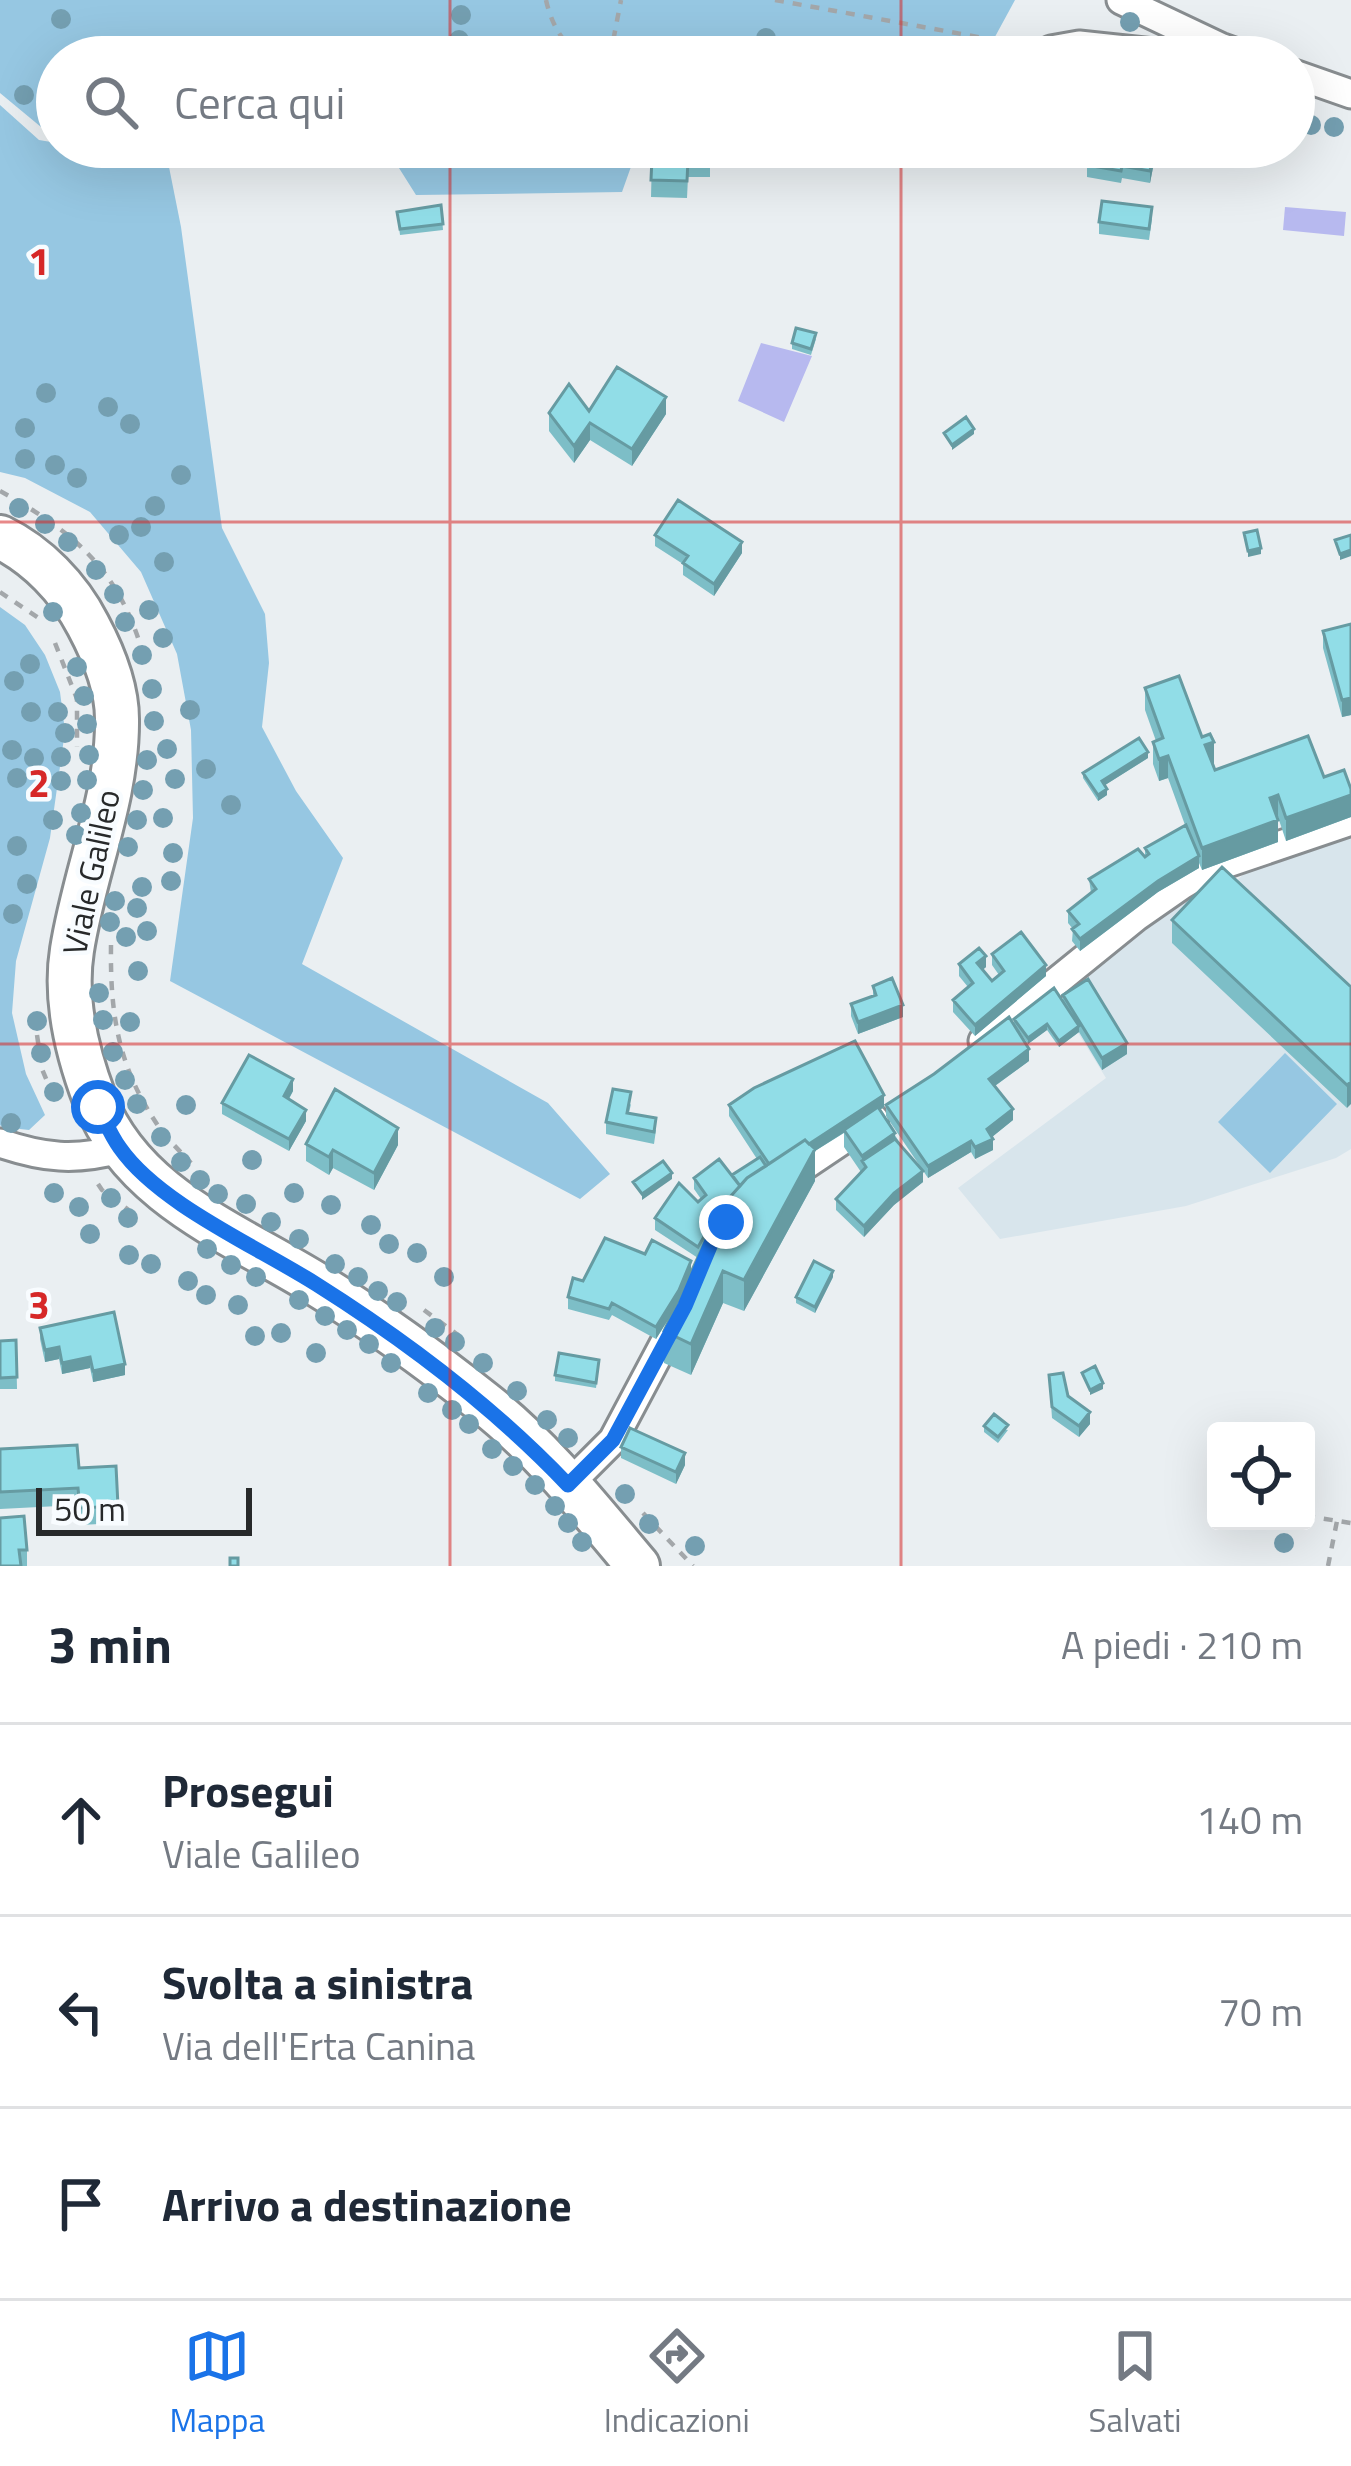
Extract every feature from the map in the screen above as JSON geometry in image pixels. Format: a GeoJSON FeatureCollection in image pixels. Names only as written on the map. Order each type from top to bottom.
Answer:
{"type":"FeatureCollection","features":[{"type":"Feature","properties":{"kind":"main road","name":"Viale Galileo"},"geometry":{"type":"LineString","coordinates":[[0,537],[19,546],[73,596],[104,655],[118,716],[111,785],[71,953],[71,1007],[80,1058],[98,1107],[102,1154],[145,1175],[197,1215],[316,1283],[488,1406],[568,1485],[638,1566]]}},
{"type":"Feature","properties":{"kind":"street"},"geometry":{"type":"LineString","coordinates":[[1121,0],[1197,36]]}},
{"type":"Feature","properties":{"kind":"street"},"geometry":{"type":"LineString","coordinates":[[1315,81],[1351,94]]}},
{"type":"Feature","properties":{"kind":"street"},"geometry":{"type":"LineString","coordinates":[[966,1055],[1182,885],[1208,870],[1351,821]]}},
{"type":"Feature","properties":{"kind":"street"},"geometry":{"type":"LineString","coordinates":[[768,1188],[898,1102]]}},
{"type":"Feature","properties":{"kind":"street"},"geometry":{"type":"LineString","coordinates":[[0,1143],[26,1152],[102,1154]]}},
{"type":"Feature","properties":{"kind":"street"},"geometry":{"type":"LineString","coordinates":[[568,1485],[613,1440],[692,1288]]}},
{"type":"Feature","properties":{"kind":"path"},"geometry":{"type":"LineString","coordinates":[[546,0],[562,36]]}},
{"type":"Feature","properties":{"kind":"path"},"geometry":{"type":"LineString","coordinates":[[614,36],[621,0]]}},
{"type":"Feature","properties":{"kind":"path"},"geometry":{"type":"LineString","coordinates":[[775,0],[974,36]]}},
{"type":"Feature","properties":{"kind":"path"},"geometry":{"type":"LineString","coordinates":[[0,491],[46,517],[81,545],[112,581],[136,630],[147,668]]}},
{"type":"Feature","properties":{"kind":"path"},"geometry":{"type":"LineString","coordinates":[[0,592],[48,625]]}},
{"type":"Feature","properties":{"kind":"path"},"geometry":{"type":"LineString","coordinates":[[55,644],[77,699],[77,762]]}},
{"type":"Feature","properties":{"kind":"path"},"geometry":{"type":"LineString","coordinates":[[111,935],[111,993],[119,1047],[159,1128],[197,1170]]}},
{"type":"Feature","properties":{"kind":"path"},"geometry":{"type":"LineString","coordinates":[[34,1018],[42,1069],[58,1104]]}},
{"type":"Feature","properties":{"kind":"path"},"geometry":{"type":"LineString","coordinates":[[102,1154],[101,1190],[142,1220]]}},
{"type":"Feature","properties":{"kind":"path"},"geometry":{"type":"LineString","coordinates":[[422,1309],[458,1334]]}},
{"type":"Feature","properties":{"kind":"path"},"geometry":{"type":"LineString","coordinates":[[1315,1517],[1351,1523]]}},
{"type":"Feature","properties":{"kind":"path"},"geometry":{"type":"LineString","coordinates":[[1328,1566],[1337,1521]]}},
{"type":"Feature","properties":{"kind":"shaded area"},"geometry":{"type":"Polygon","coordinates":[[[0,0],[1015,0],[995,36],[36,36],[36,123],[0,93],[0,0]]]}},
{"type":"Feature","properties":{"kind":"shaded area"},"geometry":{"type":"Polygon","coordinates":[[[0,105],[36,137],[36,168],[169,168],[222,528],[265,614],[269,663],[262,727],[296,791],[343,858],[302,964],[548,1103],[610,1174],[580,1199],[170,981],[193,818],[191,730],[177,654],[141,572],[90,512],[25,478],[0,472],[0,105]]]}},
{"type":"Feature","properties":{"kind":"shaded area"},"geometry":{"type":"Polygon","coordinates":[[[399,168],[631,168],[622,192],[416,195],[399,168]]]}},
{"type":"Feature","properties":{"kind":"shaded area"},"geometry":{"type":"Polygon","coordinates":[[[1285,207],[1346,212],[1344,236],[1283,230],[1285,207]]]}},
{"type":"Feature","properties":{"kind":"shaded area"},"geometry":{"type":"Polygon","coordinates":[[[761,343],[812,356],[784,422],[738,401],[761,343]]]}},
{"type":"Feature","properties":{"kind":"shaded area"},"geometry":{"type":"Polygon","coordinates":[[[0,607],[25,625],[45,655],[60,692],[65,731],[50,838],[16,961],[12,1013],[26,1074],[45,1115],[29,1130],[0,1125],[0,607]]]}},
{"type":"Feature","properties":{"kind":"shaded area"},"geometry":{"type":"Polygon","coordinates":[[[1351,833],[1351,1149],[1336,1158],[1186,1206],[1000,1239],[958,1188],[1106,1078],[1054,994],[1135,927],[1224,875],[1237,880],[1251,868],[1351,833]]]}},
{"type":"Feature","properties":{"kind":"shaded area"},"geometry":{"type":"Polygon","coordinates":[[[1285,1053],[1337,1104],[1270,1173],[1218,1122],[1285,1053]]]}},
{"type":"Feature","properties":{"kind":"building"},"geometry":{"type":"Polygon","coordinates":[[[652,168],[688,168],[687,181],[651,180],[652,168]]]}},
{"type":"Feature","properties":{"kind":"building"},"geometry":{"type":"Polygon","coordinates":[[[1102,201],[1152,207],[1149,229],[1099,222],[1102,201]]]}},
{"type":"Feature","properties":{"kind":"building"},"geometry":{"type":"Polygon","coordinates":[[[441,205],[443,224],[400,229],[397,212],[441,205]]]}},
{"type":"Feature","properties":{"kind":"building"},"geometry":{"type":"Polygon","coordinates":[[[796,328],[816,333],[811,349],[792,343],[796,328]]]}},
{"type":"Feature","properties":{"kind":"building"},"geometry":{"type":"Polygon","coordinates":[[[617,367],[666,397],[632,449],[590,423],[574,446],[549,413],[569,384],[589,411],[617,367]]]}},
{"type":"Feature","properties":{"kind":"building"},"geometry":{"type":"Polygon","coordinates":[[[966,417],[974,429],[952,445],[944,433],[966,417]]]}},
{"type":"Feature","properties":{"kind":"building"},"geometry":{"type":"Polygon","coordinates":[[[678,500],[742,542],[714,584],[683,563],[688,556],[655,535],[678,500]]]}},
{"type":"Feature","properties":{"kind":"building"},"geometry":{"type":"Polygon","coordinates":[[[1257,530],[1261,548],[1248,551],[1244,533],[1257,530]]]}},
{"type":"Feature","properties":{"kind":"building"},"geometry":{"type":"Polygon","coordinates":[[[1351,535],[1351,550],[1340,554],[1335,540],[1351,535]]]}},
{"type":"Feature","properties":{"kind":"building"},"geometry":{"type":"Polygon","coordinates":[[[1351,624],[1351,698],[1342,700],[1323,631],[1351,624]]]}},
{"type":"Feature","properties":{"kind":"building"},"geometry":{"type":"Polygon","coordinates":[[[1179,676],[1202,737],[1210,734],[1214,742],[1205,745],[1215,770],[1308,736],[1324,777],[1344,770],[1351,795],[1286,818],[1278,795],[1270,798],[1278,820],[1202,848],[1168,756],[1159,759],[1153,742],[1163,738],[1145,688],[1179,676]]]}},
{"type":"Feature","properties":{"kind":"building"},"geometry":{"type":"Polygon","coordinates":[[[1139,738],[1148,752],[1102,781],[1107,789],[1098,795],[1083,773],[1139,738]]]}},
{"type":"Feature","properties":{"kind":"building"},"geometry":{"type":"Polygon","coordinates":[[[1186,825],[1199,856],[1080,939],[1072,929],[1079,924],[1068,911],[1096,889],[1089,879],[1138,849],[1145,857],[1149,854],[1145,848],[1186,825]]]}},
{"type":"Feature","properties":{"kind":"building"},"geometry":{"type":"Polygon","coordinates":[[[1222,867],[1351,987],[1351,1082],[1347,1085],[1172,920],[1222,867]]]}},
{"type":"Feature","properties":{"kind":"building"},"geometry":{"type":"Polygon","coordinates":[[[1021,932],[1046,965],[975,1025],[953,1000],[973,983],[959,964],[979,948],[986,956],[977,963],[992,981],[1004,971],[992,954],[1021,932]]]}},
{"type":"Feature","properties":{"kind":"building"},"geometry":{"type":"Polygon","coordinates":[[[892,978],[903,1005],[858,1022],[851,1004],[876,995],[873,986],[892,978]]]}},
{"type":"Feature","properties":{"kind":"building"},"geometry":{"type":"Polygon","coordinates":[[[1088,979],[1127,1043],[1102,1058],[1063,995],[1088,979]]]}},
{"type":"Feature","properties":{"kind":"building"},"geometry":{"type":"Polygon","coordinates":[[[1054,988],[1079,1026],[1059,1041],[1047,1024],[1028,1038],[1014,1019],[1054,988]]]}},
{"type":"Feature","properties":{"kind":"building"},"geometry":{"type":"Polygon","coordinates":[[[1009,1017],[1029,1049],[989,1079],[1013,1109],[987,1129],[993,1139],[975,1147],[971,1141],[928,1166],[886,1105],[1009,1017]]]}},
{"type":"Feature","properties":{"kind":"building"},"geometry":{"type":"Polygon","coordinates":[[[855,1041],[884,1095],[769,1164],[729,1105],[754,1088],[855,1041]]]}},
{"type":"Feature","properties":{"kind":"building"},"geometry":{"type":"Polygon","coordinates":[[[249,1055],[293,1079],[284,1096],[306,1110],[289,1139],[222,1103],[249,1055]]]}},
{"type":"Feature","properties":{"kind":"building"},"geometry":{"type":"Polygon","coordinates":[[[335,1089],[398,1128],[374,1173],[333,1150],[329,1157],[306,1144],[335,1089]]]}},
{"type":"Feature","properties":{"kind":"building"},"geometry":{"type":"Polygon","coordinates":[[[613,1089],[631,1092],[627,1113],[656,1118],[654,1132],[606,1122],[613,1089]]]}},
{"type":"Feature","properties":{"kind":"building"},"geometry":{"type":"Polygon","coordinates":[[[878,1107],[895,1133],[862,1156],[844,1130],[878,1107]]]}},
{"type":"Feature","properties":{"kind":"building"},"geometry":{"type":"Polygon","coordinates":[[[895,1139],[923,1171],[894,1193],[864,1226],[836,1199],[866,1167],[862,1161],[895,1139]]]}},
{"type":"Feature","properties":{"kind":"building"},"geometry":{"type":"Polygon","coordinates":[[[805,1140],[815,1149],[744,1280],[723,1271],[691,1344],[664,1331],[721,1207],[747,1178],[805,1140]]]}},
{"type":"Feature","properties":{"kind":"building"},"geometry":{"type":"Polygon","coordinates":[[[760,1157],[766,1166],[740,1186],[732,1175],[760,1157]]]}},
{"type":"Feature","properties":{"kind":"building"},"geometry":{"type":"Polygon","coordinates":[[[719,1159],[740,1186],[721,1207],[698,1247],[655,1218],[679,1183],[698,1202],[706,1195],[694,1178],[719,1159]]]}},
{"type":"Feature","properties":{"kind":"building"},"geometry":{"type":"Polygon","coordinates":[[[663,1161],[672,1173],[642,1194],[633,1182],[663,1161]]]}},
{"type":"Feature","properties":{"kind":"building"},"geometry":{"type":"Polygon","coordinates":[[[605,1238],[645,1254],[652,1240],[691,1261],[656,1327],[612,1303],[609,1309],[568,1297],[573,1278],[583,1281],[605,1238]]]}},
{"type":"Feature","properties":{"kind":"building"},"geometry":{"type":"Polygon","coordinates":[[[814,1261],[833,1271],[815,1307],[796,1297],[814,1261]]]}},
{"type":"Feature","properties":{"kind":"building"},"geometry":{"type":"Polygon","coordinates":[[[114,1312],[125,1364],[93,1371],[90,1357],[62,1363],[59,1347],[45,1350],[40,1328],[114,1312]]]}},
{"type":"Feature","properties":{"kind":"building"},"geometry":{"type":"Polygon","coordinates":[[[16,1340],[17,1377],[0,1378],[0,1341],[16,1340]]]}},
{"type":"Feature","properties":{"kind":"building"},"geometry":{"type":"Polygon","coordinates":[[[559,1353],[599,1360],[596,1383],[555,1375],[559,1353]]]}},
{"type":"Feature","properties":{"kind":"building"},"geometry":{"type":"Polygon","coordinates":[[[1095,1366],[1103,1383],[1090,1390],[1082,1373],[1095,1366]]]}},
{"type":"Feature","properties":{"kind":"building"},"geometry":{"type":"Polygon","coordinates":[[[1063,1373],[1068,1396],[1090,1412],[1079,1426],[1052,1407],[1049,1375],[1063,1373]]]}},
{"type":"Feature","properties":{"kind":"building"},"geometry":{"type":"Polygon","coordinates":[[[994,1414],[1008,1425],[998,1437],[984,1426],[994,1414]]]}},
{"type":"Feature","properties":{"kind":"building"},"geometry":{"type":"Polygon","coordinates":[[[630,1428],[685,1453],[676,1472],[621,1447],[630,1428]]]}},
{"type":"Feature","properties":{"kind":"building"},"geometry":{"type":"Polygon","coordinates":[[[77,1445],[79,1468],[116,1466],[118,1506],[80,1508],[78,1488],[0,1492],[0,1449],[77,1445]]]}},
{"type":"Feature","properties":{"kind":"building"},"geometry":{"type":"Polygon","coordinates":[[[24,1516],[27,1550],[19,1550],[21,1566],[0,1566],[0,1518],[24,1516]]]}},
{"type":"Feature","properties":{"kind":"route"},"geometry":{"type":"LineString","coordinates":[[98,1107],[120,1149],[145,1175],[197,1215],[316,1283],[425,1358],[488,1406],[568,1485],[613,1440],[685,1306],[713,1239],[726,1222]]}}]}
